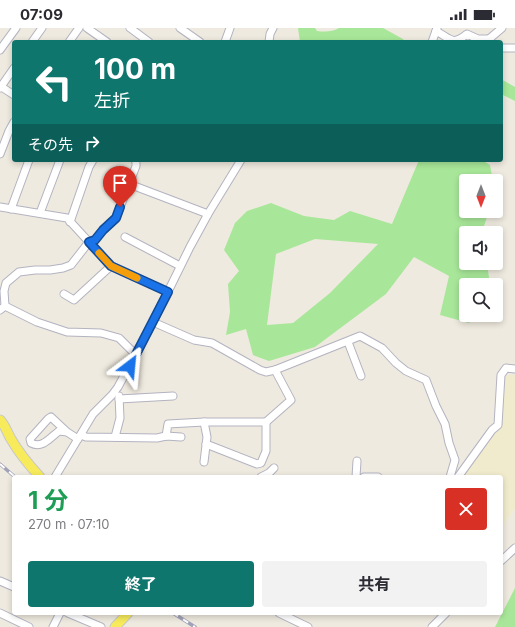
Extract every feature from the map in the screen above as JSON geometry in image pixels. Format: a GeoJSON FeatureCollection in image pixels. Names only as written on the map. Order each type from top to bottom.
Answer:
{"type":"FeatureCollection","features":[{"type":"Feature","properties":{"kind":"main road"},"geometry":{"type":"LineString","coordinates":[[0,420],[5,426],[9,436],[18,450],[38,475]]}},
{"type":"Feature","properties":{"kind":"main road"},"geometry":{"type":"LineString","coordinates":[[115,627],[126,615]]}},
{"type":"Feature","properties":{"kind":"street"},"geometry":{"type":"LineString","coordinates":[[0,50],[16,28]]}},
{"type":"Feature","properties":{"kind":"street"},"geometry":{"type":"LineString","coordinates":[[33,40],[42,28]]}},
{"type":"Feature","properties":{"kind":"street"},"geometry":{"type":"LineString","coordinates":[[70,40],[79,28]]}},
{"type":"Feature","properties":{"kind":"street"},"geometry":{"type":"LineString","coordinates":[[87,28],[103,40]]}},
{"type":"Feature","properties":{"kind":"street"},"geometry":{"type":"LineString","coordinates":[[130,28],[143,40]]}},
{"type":"Feature","properties":{"kind":"street"},"geometry":{"type":"LineString","coordinates":[[180,28],[197,40]]}},
{"type":"Feature","properties":{"kind":"street"},"geometry":{"type":"LineString","coordinates":[[226,40],[230,28]]}},
{"type":"Feature","properties":{"kind":"street"},"geometry":{"type":"LineString","coordinates":[[270,40],[270,34],[273,28]]}},
{"type":"Feature","properties":{"kind":"street"},"geometry":{"type":"LineString","coordinates":[[491,40],[502,28]]}},
{"type":"Feature","properties":{"kind":"street"},"geometry":{"type":"LineString","coordinates":[[433,40],[437,29],[453,40]]}},
{"type":"Feature","properties":{"kind":"street"},"geometry":{"type":"LineString","coordinates":[[459,40],[467,34],[484,40]]}},
{"type":"Feature","properties":{"kind":"street"},"geometry":{"type":"LineString","coordinates":[[503,48],[515,48]]}},
{"type":"Feature","properties":{"kind":"street"},"geometry":{"type":"LineString","coordinates":[[12,71],[0,87],[12,94]]}},
{"type":"Feature","properties":{"kind":"street"},"geometry":{"type":"LineString","coordinates":[[0,154],[12,126]]}},
{"type":"Feature","properties":{"kind":"street"},"geometry":{"type":"LineString","coordinates":[[11,209],[28,162]]}},
{"type":"Feature","properties":{"kind":"street"},"geometry":{"type":"LineString","coordinates":[[40,213],[59,162]]}},
{"type":"Feature","properties":{"kind":"street"},"geometry":{"type":"LineString","coordinates":[[70,222],[92,162]]}},
{"type":"Feature","properties":{"kind":"street"},"geometry":{"type":"LineString","coordinates":[[136,162],[136,166],[116,218],[95,240],[89,242],[71,265],[50,270],[19,272],[6,283],[3,308],[67,332],[101,333],[119,338],[136,355]]}},
{"type":"Feature","properties":{"kind":"street"},"geometry":{"type":"LineString","coordinates":[[56,475],[93,414],[112,395],[118,386],[136,355],[180,266],[208,214],[240,162]]}},
{"type":"Feature","properties":{"kind":"street"},"geometry":{"type":"LineString","coordinates":[[129,184],[208,214]]}},
{"type":"Feature","properties":{"kind":"street"},"geometry":{"type":"LineString","coordinates":[[0,207],[67,218],[111,266],[168,292]]}},
{"type":"Feature","properties":{"kind":"street"},"geometry":{"type":"LineString","coordinates":[[125,237],[180,266]]}},
{"type":"Feature","properties":{"kind":"street"},"geometry":{"type":"LineString","coordinates":[[64,294],[74,300],[111,266]]}},
{"type":"Feature","properties":{"kind":"street"},"geometry":{"type":"LineString","coordinates":[[0,277],[6,283]]}},
{"type":"Feature","properties":{"kind":"street"},"geometry":{"type":"LineString","coordinates":[[153,322],[194,340],[212,343],[266,372],[275,370],[360,336],[382,348],[406,371],[426,380],[445,424],[449,443],[455,460],[451,475]]}},
{"type":"Feature","properties":{"kind":"street"},"geometry":{"type":"LineString","coordinates":[[348,342],[361,376]]}},
{"type":"Feature","properties":{"kind":"street"},"geometry":{"type":"LineString","coordinates":[[459,475],[498,424],[501,375],[506,368],[515,369]]}},
{"type":"Feature","properties":{"kind":"street"},"geometry":{"type":"LineString","coordinates":[[166,436],[168,424],[204,422],[266,422],[291,400],[275,370]]}},
{"type":"Feature","properties":{"kind":"street"},"geometry":{"type":"LineString","coordinates":[[115,437],[120,418],[118,386]]}},
{"type":"Feature","properties":{"kind":"street"},"geometry":{"type":"LineString","coordinates":[[119,399],[173,396]]}},
{"type":"Feature","properties":{"kind":"street"},"geometry":{"type":"LineString","coordinates":[[67,432],[52,417],[48,419],[30,439],[31,443],[36,446],[42,445],[59,431],[67,432],[79,437],[152,438],[166,436],[181,438]]}},
{"type":"Feature","properties":{"kind":"street"},"geometry":{"type":"LineString","coordinates":[[204,422],[207,437],[204,462]]}},
{"type":"Feature","properties":{"kind":"street"},"geometry":{"type":"LineString","coordinates":[[206,444],[258,464],[261,463],[266,451],[266,422]]}},
{"type":"Feature","properties":{"kind":"street"},"geometry":{"type":"LineString","coordinates":[[356,475],[357,461]]}},
{"type":"Feature","properties":{"kind":"street"},"geometry":{"type":"LineString","coordinates":[[267,475],[274,468]]}},
{"type":"Feature","properties":{"kind":"street"},"geometry":{"type":"LineString","coordinates":[[503,559],[515,548]]}},
{"type":"Feature","properties":{"kind":"street"},"geometry":{"type":"LineString","coordinates":[[0,581],[12,586]]}},
{"type":"Feature","properties":{"kind":"street"},"geometry":{"type":"LineString","coordinates":[[0,613],[29,627]]}},
{"type":"Feature","properties":{"kind":"street"},"geometry":{"type":"LineString","coordinates":[[53,627],[59,615]]}},
{"type":"Feature","properties":{"kind":"street"},"geometry":{"type":"LineString","coordinates":[[73,615],[101,627]]}},
{"type":"Feature","properties":{"kind":"street"},"geometry":{"type":"LineString","coordinates":[[284,615],[308,627]]}},
{"type":"Feature","properties":{"kind":"street"},"geometry":{"type":"LineString","coordinates":[[432,627],[444,615]]}},
{"type":"Feature","properties":{"kind":"shaded area"},"geometry":{"type":"Polygon","coordinates":[[[509,375],[515,375],[515,508],[503,526],[503,475],[463,475],[491,436],[501,427],[506,377],[509,375]]]}},
{"type":"Feature","properties":{"kind":"green space"},"geometry":{"type":"Polygon","coordinates":[[[298,28],[315,28],[317,31],[326,32],[339,28],[383,28],[404,40],[300,40],[298,28]]]}},
{"type":"Feature","properties":{"kind":"green space"},"geometry":{"type":"Polygon","coordinates":[[[503,80],[515,87],[515,101],[503,95],[503,80]]]}},
{"type":"Feature","properties":{"kind":"green space"},"geometry":{"type":"Polygon","coordinates":[[[418,162],[485,162],[490,165],[492,174],[459,174],[459,218],[487,218],[484,226],[459,226],[459,270],[488,270],[489,278],[459,278],[459,320],[440,315],[449,276],[414,257],[386,294],[315,347],[269,361],[253,355],[246,329],[226,335],[230,312],[228,284],[239,271],[224,250],[235,223],[247,211],[271,203],[304,216],[334,220],[350,211],[392,224],[418,162]],[[315,239],[276,254],[267,325],[293,323],[330,293],[378,244],[315,239]]]}},
{"type":"Feature","properties":{"kind":"green space"},"geometry":{"type":"Polygon","coordinates":[[[515,588],[515,627],[495,627],[501,615],[503,615],[503,611],[515,588]]]}},
{"type":"Feature","properties":{"kind":"railway"},"geometry":{"type":"LineString","coordinates":[[0,464],[13,475]]}},
{"type":"Feature","properties":{"kind":"railway"},"geometry":{"type":"LineString","coordinates":[[176,615],[195,627]]}},
{"type":"Feature","properties":{"kind":"slow traffic"},"geometry":{"type":"LineString","coordinates":[[99,253],[111,266],[137,278]]}},
{"type":"Feature","properties":{"kind":"route"},"geometry":{"type":"LineString","coordinates":[[120,207],[116,218],[95,240],[89,242],[111,266],[168,292],[130,366]]}}]}
